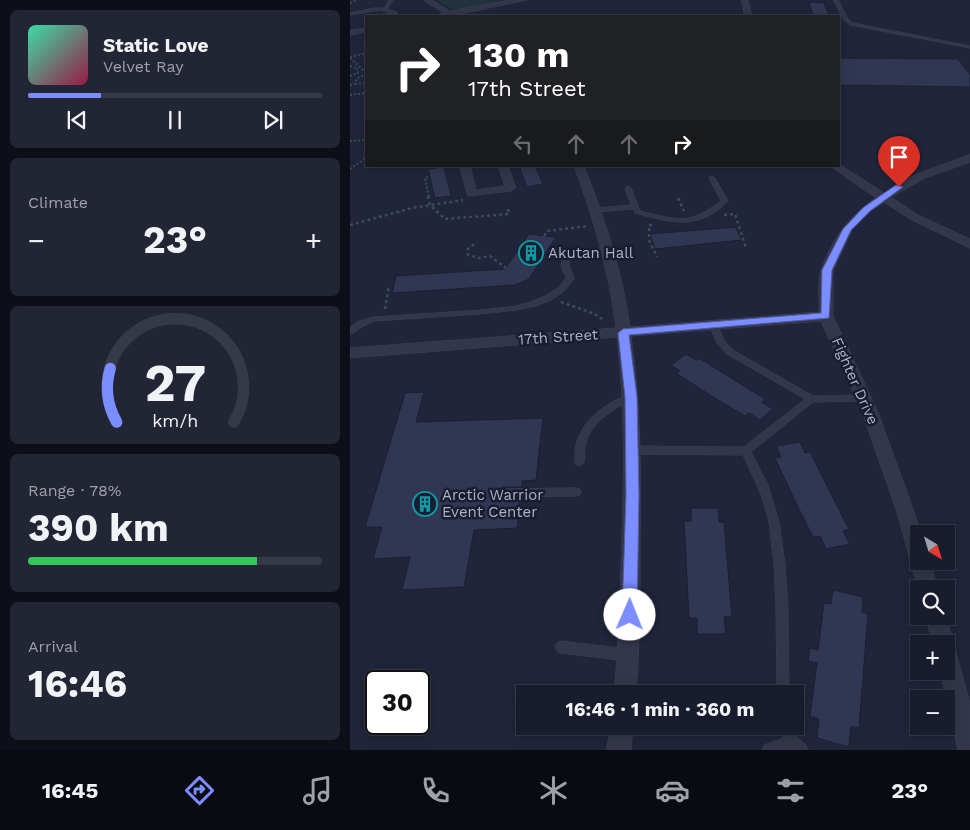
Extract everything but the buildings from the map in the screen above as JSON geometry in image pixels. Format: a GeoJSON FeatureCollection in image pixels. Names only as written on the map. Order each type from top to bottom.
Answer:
{"type":"FeatureCollection","features":[{"type":"Feature","properties":{"kind":"street"},"geometry":{"type":"LineString","coordinates":[[427,0],[452,15],[523,0]]}},
{"type":"Feature","properties":{"kind":"street"},"geometry":{"type":"LineString","coordinates":[[745,0],[749,15]]}},
{"type":"Feature","properties":{"kind":"street"},"geometry":{"type":"LineString","coordinates":[[350,33],[365,30]]}},
{"type":"Feature","properties":{"kind":"street","name":"Fighter Drive"},"geometry":{"type":"LineString","coordinates":[[910,526],[864,398],[826,316],[827,270],[847,229],[867,209],[884,196],[922,176],[970,158]]}},
{"type":"Feature","properties":{"kind":"street"},"geometry":{"type":"LineString","coordinates":[[465,167],[472,194],[510,188],[503,167]]}},
{"type":"Feature","properties":{"kind":"street"},"geometry":{"type":"LineString","coordinates":[[579,167],[597,210],[618,292],[631,397],[632,450],[628,655],[626,685]]}},
{"type":"Feature","properties":{"kind":"street"},"geometry":{"type":"LineString","coordinates":[[837,167],[914,217],[970,244]]}},
{"type":"Feature","properties":{"kind":"street","name":"17th Street"},"geometry":{"type":"LineString","coordinates":[[350,353],[826,316]]}},
{"type":"Feature","properties":{"kind":"street"},"geometry":{"type":"LineString","coordinates":[[953,680],[970,750]]}},
{"type":"Feature","properties":{"kind":"street"},"geometry":{"type":"LineString","coordinates":[[620,750],[621,735]]}},
{"type":"Feature","properties":{"kind":"lane"},"geometry":{"type":"LineString","coordinates":[[385,9],[391,0]]}},
{"type":"Feature","properties":{"kind":"lane"},"geometry":{"type":"LineString","coordinates":[[836,0],[846,20],[852,24],[970,47]]}},
{"type":"Feature","properties":{"kind":"lane"},"geometry":{"type":"LineString","coordinates":[[350,14],[385,9],[398,15]]}},
{"type":"Feature","properties":{"kind":"lane"},"geometry":{"type":"LineString","coordinates":[[350,20],[361,18]]}},
{"type":"Feature","properties":{"kind":"lane"},"geometry":{"type":"LineString","coordinates":[[628,188],[637,212],[688,221],[698,218],[726,201],[712,178]]}},
{"type":"Feature","properties":{"kind":"lane"},"geometry":{"type":"LineString","coordinates":[[597,210],[635,206]]}},
{"type":"Feature","properties":{"kind":"lane"},"geometry":{"type":"LineString","coordinates":[[350,332],[360,324],[373,319],[502,310],[519,307],[553,295],[565,287],[570,278],[565,265],[566,260],[579,252],[608,249]]}},
{"type":"Feature","properties":{"kind":"lane"},"geometry":{"type":"LineString","coordinates":[[713,325],[721,343],[730,352],[810,399],[864,398]]}},
{"type":"Feature","properties":{"kind":"lane"},"geometry":{"type":"LineString","coordinates":[[579,462],[581,442],[592,424],[606,411],[631,397]]}},
{"type":"Feature","properties":{"kind":"lane"},"geometry":{"type":"LineString","coordinates":[[632,450],[746,451],[810,399]]}},
{"type":"Feature","properties":{"kind":"lane"},"geometry":{"type":"LineString","coordinates":[[746,451],[759,475],[773,521],[784,634],[783,685]]}},
{"type":"Feature","properties":{"kind":"lane"},"geometry":{"type":"LineString","coordinates":[[504,492],[576,492]]}},
{"type":"Feature","properties":{"kind":"lane"},"geometry":{"type":"LineString","coordinates":[[562,647],[628,655]]}},
{"type":"Feature","properties":{"kind":"lane"},"geometry":{"type":"LineString","coordinates":[[769,750],[797,746],[790,735]]}},
{"type":"Feature","properties":{"kind":"path"},"geometry":{"type":"LineString","coordinates":[[350,3],[356,0],[359,2]]}},
{"type":"Feature","properties":{"kind":"path"},"geometry":{"type":"LineString","coordinates":[[350,57],[365,53]]}},
{"type":"Feature","properties":{"kind":"path"},"geometry":{"type":"LineString","coordinates":[[350,57],[365,73]]}},
{"type":"Feature","properties":{"kind":"path"},"geometry":{"type":"LineString","coordinates":[[350,66],[357,69],[361,68]]}},
{"type":"Feature","properties":{"kind":"path"},"geometry":{"type":"LineString","coordinates":[[350,76],[358,73],[357,69]]}},
{"type":"Feature","properties":{"kind":"path"},"geometry":{"type":"LineString","coordinates":[[355,84],[357,78],[365,74]]}},
{"type":"Feature","properties":{"kind":"path"},"geometry":{"type":"LineString","coordinates":[[350,85],[365,83]]}},
{"type":"Feature","properties":{"kind":"path"},"geometry":{"type":"LineString","coordinates":[[350,95],[365,93]]}},
{"type":"Feature","properties":{"kind":"path"},"geometry":{"type":"LineString","coordinates":[[350,141],[365,140]]}},
{"type":"Feature","properties":{"kind":"path"},"geometry":{"type":"LineString","coordinates":[[350,169],[365,159]]}},
{"type":"Feature","properties":{"kind":"path"},"geometry":{"type":"LineString","coordinates":[[428,177],[425,178],[430,205],[449,220],[509,214],[508,209]]}},
{"type":"Feature","properties":{"kind":"path"},"geometry":{"type":"LineString","coordinates":[[350,225],[430,205],[463,200]]}},
{"type":"Feature","properties":{"kind":"path"},"geometry":{"type":"LineString","coordinates":[[719,216],[735,214],[746,248]]}},
{"type":"Feature","properties":{"kind":"path"},"geometry":{"type":"LineString","coordinates":[[474,244],[468,249],[468,255],[480,258],[490,256],[506,268]]}},
{"type":"Feature","properties":{"kind":"path"},"geometry":{"type":"LineString","coordinates":[[553,295],[566,306],[600,317],[623,333]]}},
{"type":"Feature","properties":{"kind":"shaded area"},"geometry":{"type":"Polygon","coordinates":[[[437,0],[511,0],[460,10],[451,9],[437,0]]]}},
{"type":"Feature","properties":{"kind":"place","name":"Akutan Hall"},"geometry":{"type":"Point","coordinates":[531,253]}},
{"type":"Feature","properties":{"kind":"place","name":"Arctic Warrior Event Center"},"geometry":{"type":"Point","coordinates":[425,504]}},
{"type":"Feature","properties":{"kind":"route"},"geometry":{"type":"LineString","coordinates":[[630,615],[633,495],[631,397],[623,333],[826,316],[827,270],[847,229],[867,209],[899,187]]}}]}
